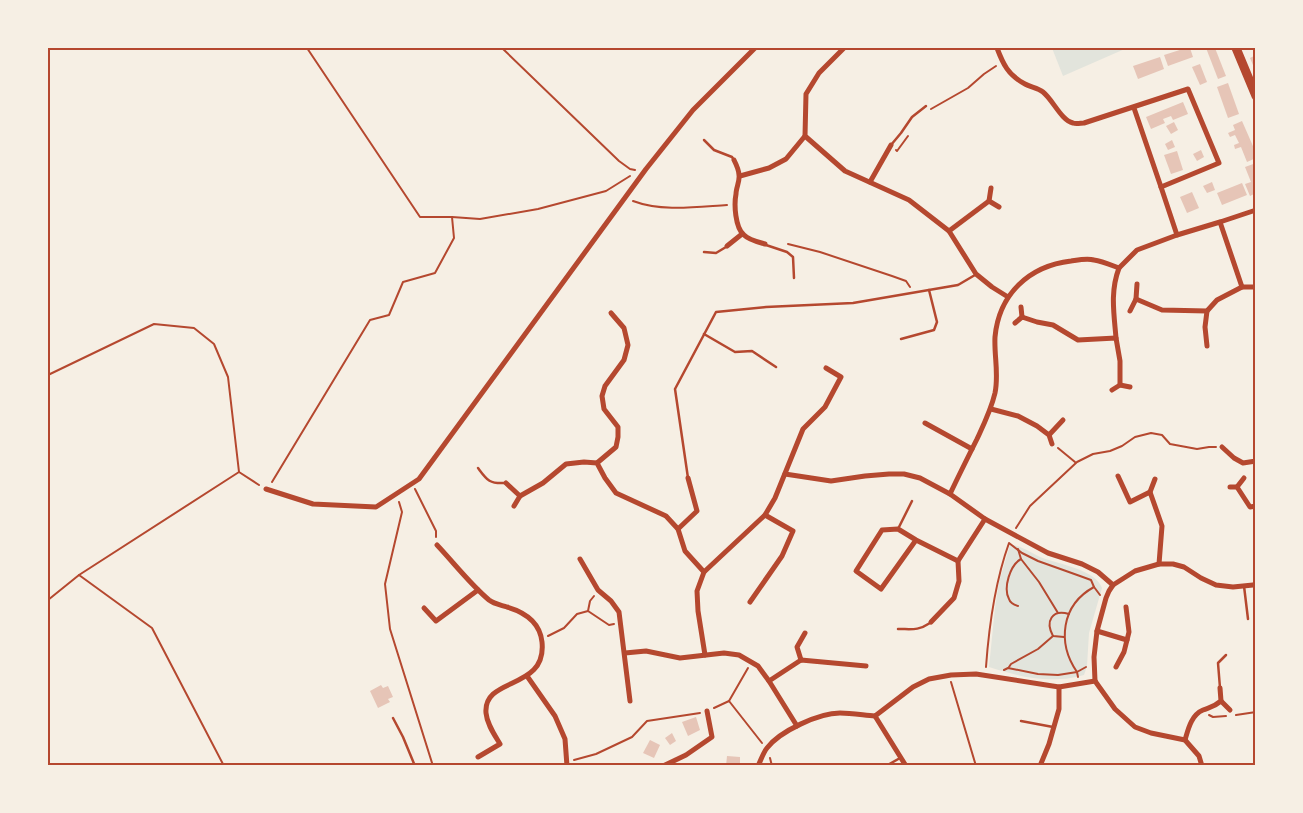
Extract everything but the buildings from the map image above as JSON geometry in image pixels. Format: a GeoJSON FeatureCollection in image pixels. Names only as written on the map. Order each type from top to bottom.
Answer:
{"type":"FeatureCollection","features":[{"type":"Feature","properties":{"kind":"main road"},"geometry":{"type":"LineString","coordinates":[[1236,48],[1253,81],[1256,96]]}},
{"type":"Feature","properties":{"kind":"street"},"geometry":{"type":"LineString","coordinates":[[266,489],[313,504],[376,507],[418,479],[646,169],[693,110],[755,48]]}},
{"type":"Feature","properties":{"kind":"street"},"geometry":{"type":"LineString","coordinates":[[740,176],[770,168],[786,159],[805,136],[806,94],[819,73],[844,48]]}},
{"type":"Feature","properties":{"kind":"street"},"geometry":{"type":"LineString","coordinates":[[997,48],[1013,78],[1041,90],[1065,119],[1073,123],[1084,123],[1188,89],[1218,163],[1161,187]]}},
{"type":"Feature","properties":{"kind":"street"},"geometry":{"type":"LineString","coordinates":[[1134,108],[1177,235]]}},
{"type":"Feature","properties":{"kind":"street"},"geometry":{"type":"LineString","coordinates":[[805,136],[845,170],[909,200],[949,231],[976,274],[1008,297]]}},
{"type":"Feature","properties":{"kind":"street"},"geometry":{"type":"LineString","coordinates":[[870,182],[891,145]]}},
{"type":"Feature","properties":{"kind":"street"},"geometry":{"type":"LineString","coordinates":[[734,160],[740,176],[735,205],[742,234],[765,244]]}},
{"type":"Feature","properties":{"kind":"street"},"geometry":{"type":"LineString","coordinates":[[949,231],[989,201],[991,188]]}},
{"type":"Feature","properties":{"kind":"street"},"geometry":{"type":"LineString","coordinates":[[989,201],[998,207]]}},
{"type":"Feature","properties":{"kind":"street"},"geometry":{"type":"LineString","coordinates":[[1120,385],[1120,361],[1113,300],[1114,280],[1119,268],[1137,250],[1256,210]]}},
{"type":"Feature","properties":{"kind":"street"},"geometry":{"type":"LineString","coordinates":[[1220,222],[1242,287]]}},
{"type":"Feature","properties":{"kind":"street"},"geometry":{"type":"LineString","coordinates":[[727,246],[742,234]]}},
{"type":"Feature","properties":{"kind":"street"},"geometry":{"type":"LineString","coordinates":[[950,494],[991,409],[996,392],[997,379],[995,338],[997,324],[1008,297],[1016,285],[1041,268],[1061,262],[1093,259],[1119,268]]}},
{"type":"Feature","properties":{"kind":"street"},"geometry":{"type":"LineString","coordinates":[[1130,311],[1136,300],[1138,284]]}},
{"type":"Feature","properties":{"kind":"street"},"geometry":{"type":"LineString","coordinates":[[1207,346],[1205,327],[1207,311],[1217,300],[1242,287],[1256,287]]}},
{"type":"Feature","properties":{"kind":"street"},"geometry":{"type":"LineString","coordinates":[[1136,300],[1162,310],[1207,311]]}},
{"type":"Feature","properties":{"kind":"street"},"geometry":{"type":"LineString","coordinates":[[1021,307],[1022,316]]}},
{"type":"Feature","properties":{"kind":"street"},"geometry":{"type":"LineString","coordinates":[[514,506],[520,496],[543,483],[566,464],[597,463],[616,447],[618,427],[604,409],[602,396],[605,386],[624,360],[628,345],[624,328],[611,313]]}},
{"type":"Feature","properties":{"kind":"street"},"geometry":{"type":"LineString","coordinates":[[1022,316],[1037,322],[1053,325],[1078,340],[1116,338]]}},
{"type":"Feature","properties":{"kind":"street"},"geometry":{"type":"LineString","coordinates":[[1015,323],[1022,316]]}},
{"type":"Feature","properties":{"kind":"street"},"geometry":{"type":"LineString","coordinates":[[705,655],[698,611],[698,591],[704,572],[765,515],[775,498],[803,429],[825,407],[841,376],[826,368]]}},
{"type":"Feature","properties":{"kind":"street"},"geometry":{"type":"LineString","coordinates":[[1112,390],[1120,385],[1130,387]]}},
{"type":"Feature","properties":{"kind":"street"},"geometry":{"type":"LineString","coordinates":[[991,409],[1018,416],[1037,426],[1049,436],[1052,444]]}},
{"type":"Feature","properties":{"kind":"street"},"geometry":{"type":"LineString","coordinates":[[1049,436],[1063,420]]}},
{"type":"Feature","properties":{"kind":"street"},"geometry":{"type":"LineString","coordinates":[[925,423],[972,449]]}},
{"type":"Feature","properties":{"kind":"street"},"geometry":{"type":"LineString","coordinates":[[1222,447],[1243,463],[1256,461]]}},
{"type":"Feature","properties":{"kind":"street"},"geometry":{"type":"LineString","coordinates":[[597,463],[605,478],[616,492],[666,516],[678,529],[685,551],[704,572]]}},
{"type":"Feature","properties":{"kind":"street"},"geometry":{"type":"LineString","coordinates":[[784,474],[831,481],[865,476],[904,474],[920,478],[950,494],[985,519],[1012,534],[1048,553],[1082,564],[1098,572],[1113,585]]}},
{"type":"Feature","properties":{"kind":"street"},"geometry":{"type":"LineString","coordinates":[[1118,476],[1130,502],[1150,492]]}},
{"type":"Feature","properties":{"kind":"street"},"geometry":{"type":"LineString","coordinates":[[678,529],[697,511],[688,478]]}},
{"type":"Feature","properties":{"kind":"street"},"geometry":{"type":"LineString","coordinates":[[1230,488],[1237,487],[1244,478]]}},
{"type":"Feature","properties":{"kind":"street"},"geometry":{"type":"LineString","coordinates":[[1155,479],[1150,492],[1162,526],[1159,564]]}},
{"type":"Feature","properties":{"kind":"street"},"geometry":{"type":"LineString","coordinates":[[506,483],[520,496]]}},
{"type":"Feature","properties":{"kind":"street"},"geometry":{"type":"LineString","coordinates":[[1237,487],[1250,507],[1256,506]]}},
{"type":"Feature","properties":{"kind":"street"},"geometry":{"type":"LineString","coordinates":[[750,602],[782,556],[793,531],[765,515]]}},
{"type":"Feature","properties":{"kind":"street"},"geometry":{"type":"LineString","coordinates":[[932,622],[954,598],[958,581],[958,561],[985,519]]}},
{"type":"Feature","properties":{"kind":"street"},"geometry":{"type":"LineString","coordinates":[[916,540],[881,589],[856,571],[882,530],[898,529],[958,561]]}},
{"type":"Feature","properties":{"kind":"street"},"geometry":{"type":"LineString","coordinates":[[437,545],[491,602],[527,615],[536,626],[542,639],[543,653],[538,665],[527,676],[497,690],[488,699],[485,711],[488,722],[500,744],[478,758]]}},
{"type":"Feature","properties":{"kind":"street"},"geometry":{"type":"LineString","coordinates":[[580,559],[598,590],[611,600],[619,612],[630,702]]}},
{"type":"Feature","properties":{"kind":"street"},"geometry":{"type":"LineString","coordinates":[[1202,766],[1199,756],[1185,740],[1151,733],[1135,727],[1115,709],[1095,681],[1094,662],[1097,631],[1108,591],[1113,585],[1135,571],[1159,564],[1173,564],[1184,568],[1216,585],[1233,587],[1256,584]]}},
{"type":"Feature","properties":{"kind":"street"},"geometry":{"type":"LineString","coordinates":[[424,608],[436,621],[478,590]]}},
{"type":"Feature","properties":{"kind":"street"},"geometry":{"type":"LineString","coordinates":[[1116,667],[1124,652],[1129,632],[1126,607]]}},
{"type":"Feature","properties":{"kind":"street"},"geometry":{"type":"LineString","coordinates":[[1097,631],[1127,640]]}},
{"type":"Feature","properties":{"kind":"street"},"geometry":{"type":"LineString","coordinates":[[801,660],[797,647],[806,633]]}},
{"type":"Feature","properties":{"kind":"street"},"geometry":{"type":"LineString","coordinates":[[624,654],[646,651],[680,658],[724,653],[739,655],[758,666],[769,680],[797,726]]}},
{"type":"Feature","properties":{"kind":"street"},"geometry":{"type":"LineString","coordinates":[[769,680],[801,660],[866,666]]}},
{"type":"Feature","properties":{"kind":"street"},"geometry":{"type":"LineString","coordinates":[[758,766],[767,748],[781,735],[797,726],[838,713],[875,716],[913,687],[929,679],[949,675],[976,674],[1059,687],[1095,681]]}},
{"type":"Feature","properties":{"kind":"street"},"geometry":{"type":"LineString","coordinates":[[527,676],[555,716],[565,739],[567,763]]}},
{"type":"Feature","properties":{"kind":"street"},"geometry":{"type":"LineString","coordinates":[[1040,766],[1049,744],[1059,709],[1059,687]]}},
{"type":"Feature","properties":{"kind":"street"},"geometry":{"type":"LineString","coordinates":[[1220,688],[1221,701],[1230,710]]}},
{"type":"Feature","properties":{"kind":"street"},"geometry":{"type":"LineString","coordinates":[[1185,740],[1192,720],[1200,710],[1215,706],[1221,701]]}},
{"type":"Feature","properties":{"kind":"street"},"geometry":{"type":"LineString","coordinates":[[663,766],[686,755],[712,737],[708,711]]}},
{"type":"Feature","properties":{"kind":"street"},"geometry":{"type":"LineString","coordinates":[[875,716],[906,766]]}},
{"type":"Feature","properties":{"kind":"lane"},"geometry":{"type":"LineString","coordinates":[[891,145],[912,117],[926,106]]}},
{"type":"Feature","properties":{"kind":"lane"},"geometry":{"type":"LineString","coordinates":[[704,140],[714,150],[732,157],[734,160]]}},
{"type":"Feature","properties":{"kind":"lane"},"geometry":{"type":"LineString","coordinates":[[765,244],[787,252],[793,257],[794,278]]}},
{"type":"Feature","properties":{"kind":"lane"},"geometry":{"type":"LineString","coordinates":[[704,252],[716,254],[727,246]]}},
{"type":"Feature","properties":{"kind":"lane"},"geometry":{"type":"LineString","coordinates":[[688,478],[674,389],[716,312],[766,307],[853,303],[958,286],[976,274]]}},
{"type":"Feature","properties":{"kind":"lane"},"geometry":{"type":"LineString","coordinates":[[901,339],[934,330],[937,322],[929,290]]}},
{"type":"Feature","properties":{"kind":"lane"},"geometry":{"type":"LineString","coordinates":[[704,334],[735,352],[752,351],[776,367]]}},
{"type":"Feature","properties":{"kind":"lane"},"geometry":{"type":"LineString","coordinates":[[478,468],[492,483],[506,483]]}},
{"type":"Feature","properties":{"kind":"lane"},"geometry":{"type":"LineString","coordinates":[[898,529],[912,501]]}},
{"type":"Feature","properties":{"kind":"lane"},"geometry":{"type":"LineString","coordinates":[[1244,586],[1248,619]]}},
{"type":"Feature","properties":{"kind":"lane"},"geometry":{"type":"LineString","coordinates":[[898,629],[917,630],[924,628],[932,622]]}},
{"type":"Feature","properties":{"kind":"lane"},"geometry":{"type":"LineString","coordinates":[[1220,688],[1218,663],[1226,655]]}},
{"type":"Feature","properties":{"kind":"lane"},"geometry":{"type":"LineString","coordinates":[[393,718],[415,766]]}},
{"type":"Feature","properties":{"kind":"lane"},"geometry":{"type":"LineString","coordinates":[[1021,721],[1054,727]]}},
{"type":"Feature","properties":{"kind":"lane"},"geometry":{"type":"LineString","coordinates":[[886,766],[901,758]]}},
{"type":"Feature","properties":{"kind":"path"},"geometry":{"type":"LineString","coordinates":[[307,48],[420,217],[480,219],[538,209],[606,191],[630,176]]}},
{"type":"Feature","properties":{"kind":"path"},"geometry":{"type":"LineString","coordinates":[[502,48],[619,160],[630,169],[637,171],[646,169]]}},
{"type":"Feature","properties":{"kind":"path"},"geometry":{"type":"LineString","coordinates":[[926,112],[968,88],[984,74],[1003,62]]}},
{"type":"Feature","properties":{"kind":"path"},"geometry":{"type":"LineString","coordinates":[[891,145],[898,151],[909,134]]}},
{"type":"Feature","properties":{"kind":"path"},"geometry":{"type":"LineString","coordinates":[[623,201],[666,208],[735,205]]}},
{"type":"Feature","properties":{"kind":"path"},"geometry":{"type":"LineString","coordinates":[[239,472],[266,489],[370,320],[389,315],[403,282],[434,273],[454,238],[452,217]]}},
{"type":"Feature","properties":{"kind":"path"},"geometry":{"type":"LineString","coordinates":[[777,248],[782,243],[837,257],[906,281],[915,292]]}},
{"type":"Feature","properties":{"kind":"path"},"geometry":{"type":"LineString","coordinates":[[48,375],[154,324],[194,328],[214,344],[228,377],[239,472]]}},
{"type":"Feature","properties":{"kind":"path"},"geometry":{"type":"LineString","coordinates":[[1012,534],[1030,506],[1076,463],[1093,454],[1122,446],[1135,437],[1151,433],[1162,435],[1170,444],[1187,448],[1222,447]]}},
{"type":"Feature","properties":{"kind":"path"},"geometry":{"type":"LineString","coordinates":[[1052,444],[1076,463]]}},
{"type":"Feature","properties":{"kind":"path"},"geometry":{"type":"LineString","coordinates":[[48,600],[79,575],[239,472]]}},
{"type":"Feature","properties":{"kind":"path"},"geometry":{"type":"LineString","coordinates":[[412,483],[436,531],[437,545]]}},
{"type":"Feature","properties":{"kind":"path"},"geometry":{"type":"LineString","coordinates":[[396,494],[402,512],[385,584],[390,629],[434,766]]}},
{"type":"Feature","properties":{"kind":"path"},"geometry":{"type":"LineString","coordinates":[[986,671],[995,590],[1009,543],[1022,553],[1038,561],[1090,580],[1100,596],[1106,598]]}},
{"type":"Feature","properties":{"kind":"path"},"geometry":{"type":"LineString","coordinates":[[1018,549],[1021,559],[1039,582],[1058,613]]}},
{"type":"Feature","properties":{"kind":"path"},"geometry":{"type":"LineString","coordinates":[[1018,606],[1008,599],[1008,580],[1015,563],[1021,559]]}},
{"type":"Feature","properties":{"kind":"path"},"geometry":{"type":"LineString","coordinates":[[79,575],[152,628],[224,766]]}},
{"type":"Feature","properties":{"kind":"path"},"geometry":{"type":"LineString","coordinates":[[1077,672],[1067,652],[1064,637],[1066,622],[1078,600],[1086,591],[1094,587]]}},
{"type":"Feature","properties":{"kind":"path"},"geometry":{"type":"LineString","coordinates":[[588,611],[590,601],[598,590]]}},
{"type":"Feature","properties":{"kind":"path"},"geometry":{"type":"LineString","coordinates":[[588,611],[608,625],[621,624]]}},
{"type":"Feature","properties":{"kind":"path"},"geometry":{"type":"LineString","coordinates":[[542,639],[564,628],[577,614],[588,611]]}},
{"type":"Feature","properties":{"kind":"path"},"geometry":{"type":"LineString","coordinates":[[1053,636],[1049,625],[1053,615],[1063,612],[1069,614]]}},
{"type":"Feature","properties":{"kind":"path"},"geometry":{"type":"LineString","coordinates":[[999,672],[1038,650],[1053,636],[1064,637]]}},
{"type":"Feature","properties":{"kind":"path"},"geometry":{"type":"LineString","coordinates":[[567,763],[596,754],[632,737],[648,721],[708,711],[729,701],[751,662]]}},
{"type":"Feature","properties":{"kind":"path"},"geometry":{"type":"LineString","coordinates":[[1008,668],[1038,674],[1058,675],[1077,672],[1094,662]]}},
{"type":"Feature","properties":{"kind":"path"},"geometry":{"type":"LineString","coordinates":[[949,675],[976,766]]}},
{"type":"Feature","properties":{"kind":"path"},"geometry":{"type":"LineString","coordinates":[[729,701],[767,748]]}},
{"type":"Feature","properties":{"kind":"shaded area"},"geometry":{"type":"Polygon","coordinates":[[[1052,48],[1127,48],[1063,76],[1052,48]]]}},
{"type":"Feature","properties":{"kind":"shaded area"},"geometry":{"type":"Polygon","coordinates":[[[1010,545],[1019,546],[1043,558],[1085,572],[1098,582],[1102,588],[1089,633],[1087,666],[1084,675],[1066,679],[1042,679],[989,667],[999,582],[1010,545]]]}}]}
